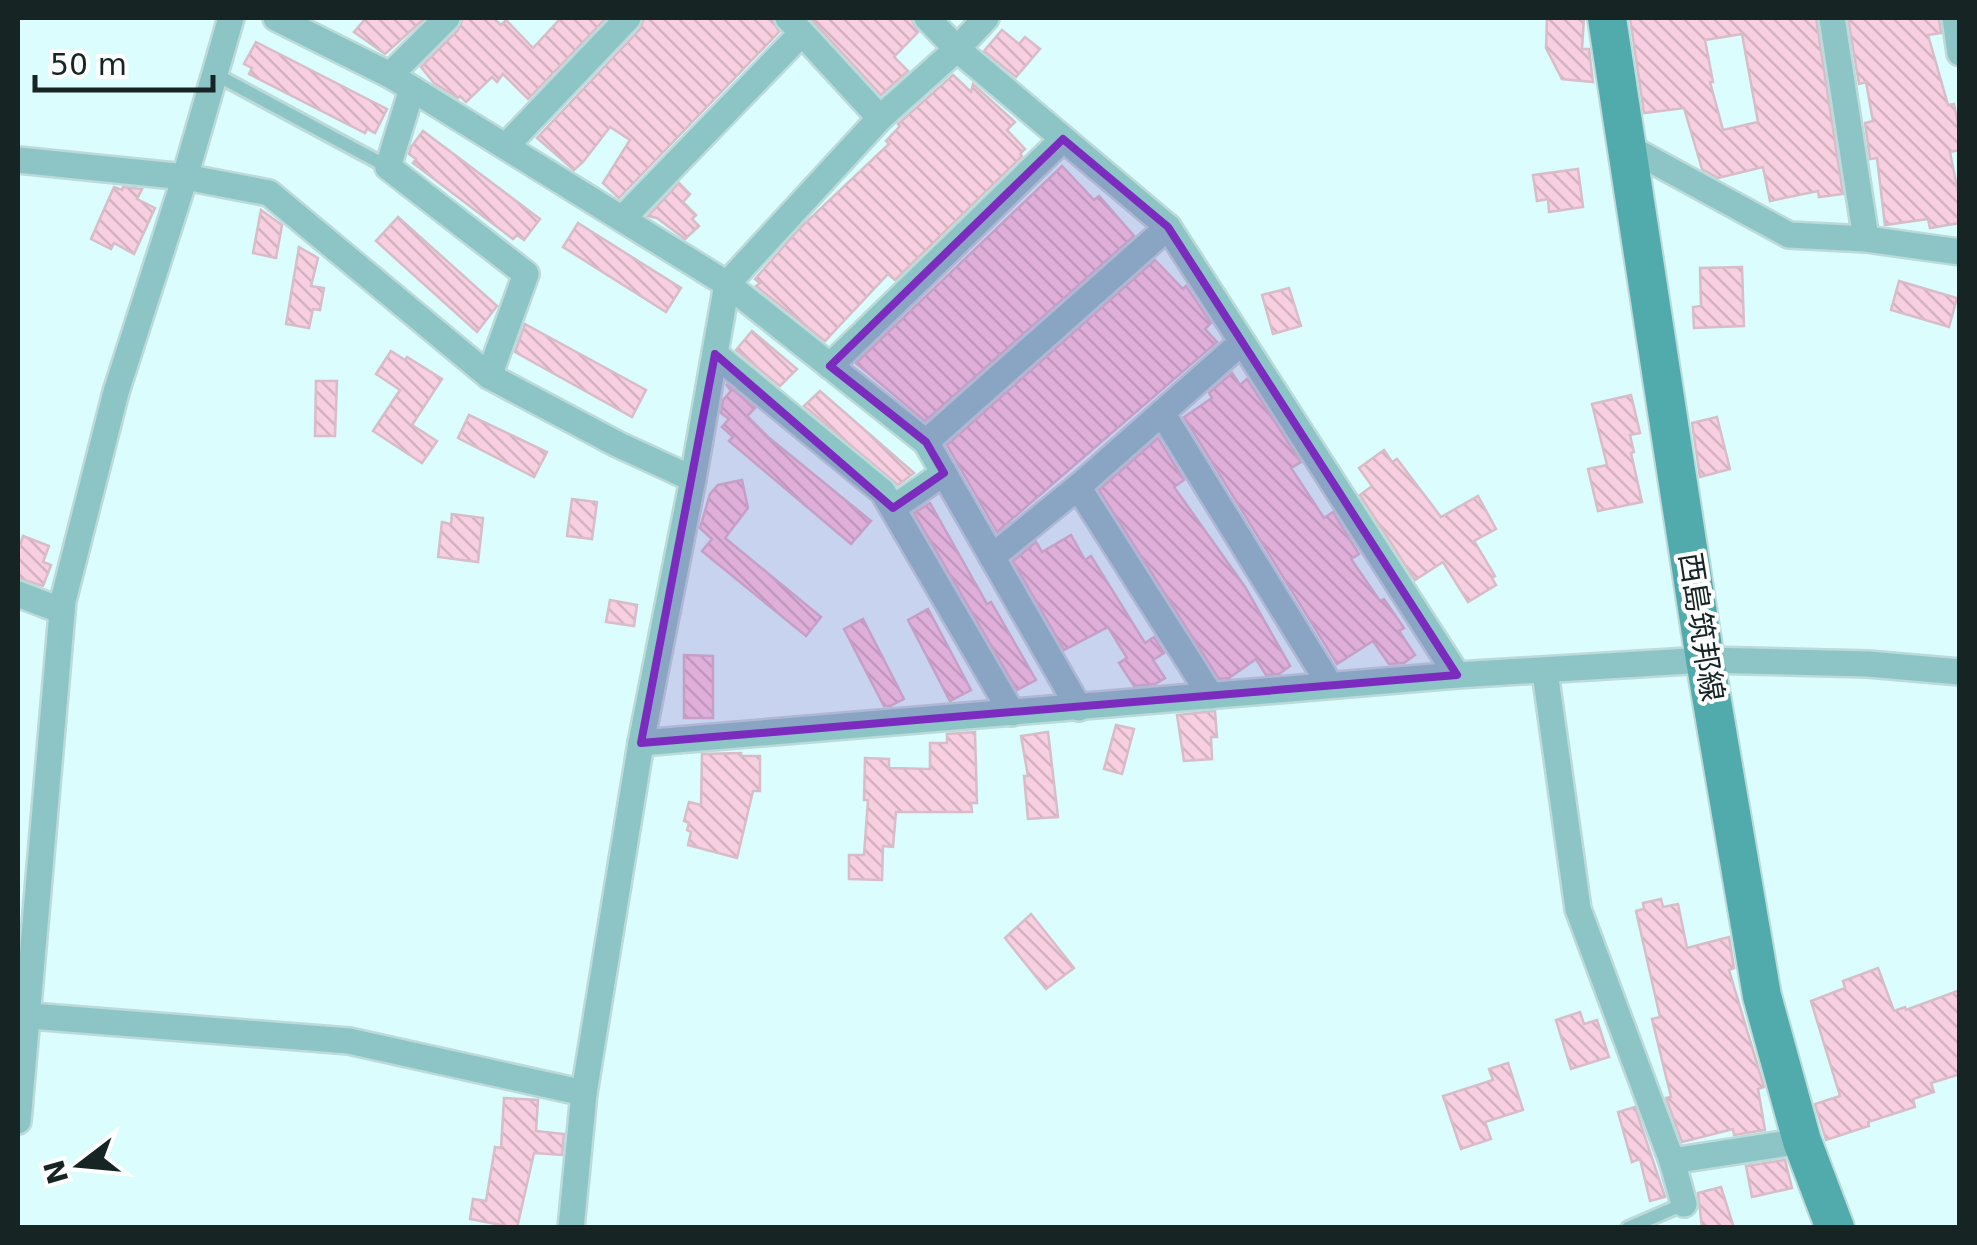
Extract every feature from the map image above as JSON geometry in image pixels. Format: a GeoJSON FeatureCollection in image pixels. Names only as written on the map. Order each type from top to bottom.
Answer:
{"type":"FeatureCollection","features":[{"type":"Feature","properties":{"kind":"main road","name":"西島筑邦線"},"geometry":{"type":"LineString","coordinates":[[1607,18],[1762,996],[1802,1141],[1835,1228]]}},
{"type":"Feature","properties":{"kind":"street"},"geometry":{"type":"LineString","coordinates":[[18,1121],[21,1015],[62,611],[116,392],[231,18]]}},
{"type":"Feature","properties":{"kind":"street"},"geometry":{"type":"LineString","coordinates":[[276,18],[390,76],[727,284],[926,442],[1079,708]]}},
{"type":"Feature","properties":{"kind":"street"},"geometry":{"type":"LineString","coordinates":[[390,76],[447,18]]}},
{"type":"Feature","properties":{"kind":"street"},"geometry":{"type":"LineString","coordinates":[[506,146],[628,18]]}},
{"type":"Feature","properties":{"kind":"street"},"geometry":{"type":"LineString","coordinates":[[927,18],[956,49],[1168,227],[1457,675]]}},
{"type":"Feature","properties":{"kind":"street"},"geometry":{"type":"LineString","coordinates":[[570,1228],[584,1093],[641,743],[727,284],[880,118],[986,18]]}},
{"type":"Feature","properties":{"kind":"street"},"geometry":{"type":"LineString","coordinates":[[1832,18],[1866,239]]}},
{"type":"Feature","properties":{"kind":"street"},"geometry":{"type":"LineString","coordinates":[[1955,18],[1960,52]]}},
{"type":"Feature","properties":{"kind":"street"},"geometry":{"type":"LineString","coordinates":[[623,218],[795,25],[880,118]]}},
{"type":"Feature","properties":{"kind":"street"},"geometry":{"type":"LineString","coordinates":[[412,89],[388,167],[526,274],[489,376]]}},
{"type":"Feature","properties":{"kind":"street"},"geometry":{"type":"LineString","coordinates":[[830,366],[1063,139]]}},
{"type":"Feature","properties":{"kind":"street"},"geometry":{"type":"LineString","coordinates":[[1626,146],[1789,235],[1866,239],[1960,252]]}},
{"type":"Feature","properties":{"kind":"street"},"geometry":{"type":"LineString","coordinates":[[18,160],[185,177],[269,193],[489,376],[693,480]]}},
{"type":"Feature","properties":{"kind":"street"},"geometry":{"type":"LineString","coordinates":[[926,442],[1168,227]]}},
{"type":"Feature","properties":{"kind":"street"},"geometry":{"type":"LineString","coordinates":[[992,557],[1078,488],[1242,342]]}},
{"type":"Feature","properties":{"kind":"street"},"geometry":{"type":"LineString","coordinates":[[715,354],[883,492],[1012,713]]}},
{"type":"Feature","properties":{"kind":"street"},"geometry":{"type":"LineString","coordinates":[[1162,413],[1330,685]]}},
{"type":"Feature","properties":{"kind":"street"},"geometry":{"type":"LineString","coordinates":[[893,508],[944,473]]}},
{"type":"Feature","properties":{"kind":"street"},"geometry":{"type":"LineString","coordinates":[[1078,488],[1211,696]]}},
{"type":"Feature","properties":{"kind":"street"},"geometry":{"type":"LineString","coordinates":[[18,594],[62,611]]}},
{"type":"Feature","properties":{"kind":"street"},"geometry":{"type":"LineString","coordinates":[[641,743],[1457,675],[1706,660],[1868,664],[1960,672]]}},
{"type":"Feature","properties":{"kind":"street"},"geometry":{"type":"LineString","coordinates":[[1545,672],[1578,909],[1672,1161],[1684,1204]]}},
{"type":"Feature","properties":{"kind":"street"},"geometry":{"type":"LineString","coordinates":[[21,1015],[349,1041],[584,1093]]}},
{"type":"Feature","properties":{"kind":"street"},"geometry":{"type":"LineString","coordinates":[[1672,1161],[1802,1141]]}},
{"type":"Feature","properties":{"kind":"lane"},"geometry":{"type":"LineString","coordinates":[[215,74],[388,167]]}},
{"type":"Feature","properties":{"kind":"lane"},"geometry":{"type":"LineString","coordinates":[[1628,1228],[1684,1204]]}},
{"type":"Feature","properties":{"kind":"highlighted area"},"geometry":{"type":"Polygon","coordinates":[[[1063,139],[1168,227],[1457,675],[641,743],[715,354],[893,508],[944,473],[926,442],[830,366],[1063,139]]]}},
{"type":"Feature","properties":{"kind":"building"},"geometry":{"type":"Polygon","coordinates":[[[366,18],[425,18],[385,54],[354,32],[366,18]]]}},
{"type":"Feature","properties":{"kind":"building"},"geometry":{"type":"Polygon","coordinates":[[[463,18],[493,18],[501,25],[506,20],[533,48],[561,18],[606,18],[528,99],[503,74],[497,82],[492,77],[466,102],[434,83],[421,67],[458,30],[463,18]]]}},
{"type":"Feature","properties":{"kind":"building"},"geometry":{"type":"Polygon","coordinates":[[[644,18],[772,18],[779,32],[619,198],[603,183],[630,140],[610,127],[574,170],[537,138],[640,29],[644,18]]]}},
{"type":"Feature","properties":{"kind":"building"},"geometry":{"type":"Polygon","coordinates":[[[810,18],[911,18],[918,32],[894,57],[908,71],[881,95],[810,18]]]}},
{"type":"Feature","properties":{"kind":"building"},"geometry":{"type":"Polygon","coordinates":[[[1547,18],[1584,18],[1582,49],[1589,49],[1593,82],[1562,79],[1546,48],[1547,18]]]}},
{"type":"Feature","properties":{"kind":"building"},"geometry":{"type":"Polygon","coordinates":[[[1630,18],[1816,18],[1843,194],[1819,197],[1818,191],[1770,201],[1763,167],[1718,178],[1702,169],[1684,108],[1644,113],[1630,18]],[[1742,34],[1705,40],[1710,82],[1723,130],[1758,122],[1742,34]]]}},
{"type":"Feature","properties":{"kind":"building"},"geometry":{"type":"Polygon","coordinates":[[[1848,18],[1939,18],[1941,33],[1928,35],[1948,105],[1954,104],[1960,133],[1960,150],[1950,152],[1960,223],[1930,228],[1928,219],[1885,225],[1877,158],[1870,159],[1865,123],[1873,121],[1866,82],[1859,84],[1848,18]]]}},
{"type":"Feature","properties":{"kind":"building"},"geometry":{"type":"Polygon","coordinates":[[[1002,30],[1019,44],[1025,37],[1040,49],[1016,77],[984,51],[1002,30]]]}},
{"type":"Feature","properties":{"kind":"building"},"geometry":{"type":"Polygon","coordinates":[[[256,42],[387,109],[375,133],[367,129],[365,133],[249,74],[252,68],[244,64],[256,42]]]}},
{"type":"Feature","properties":{"kind":"building"},"geometry":{"type":"Polygon","coordinates":[[[953,75],[971,92],[973,84],[1015,122],[1007,130],[1025,149],[1022,156],[895,280],[888,274],[825,341],[756,286],[760,283],[755,279],[800,228],[889,144],[886,141],[898,124],[953,75]]]}},
{"type":"Feature","properties":{"kind":"building"},"geometry":{"type":"Polygon","coordinates":[[[423,131],[540,219],[524,240],[517,235],[513,239],[413,163],[416,159],[409,154],[411,147],[423,131]]]}},
{"type":"Feature","properties":{"kind":"building"},"geometry":{"type":"Polygon","coordinates":[[[1062,166],[1094,200],[1099,196],[1134,236],[925,421],[856,363],[1062,166]]]}},
{"type":"Feature","properties":{"kind":"building"},"geometry":{"type":"Polygon","coordinates":[[[1578,169],[1583,207],[1549,212],[1548,199],[1537,201],[1533,175],[1578,169]]]}},
{"type":"Feature","properties":{"kind":"building"},"geometry":{"type":"Polygon","coordinates":[[[679,183],[690,194],[683,202],[696,215],[692,219],[699,226],[685,239],[657,218],[648,216],[679,183]]]}},
{"type":"Feature","properties":{"kind":"building"},"geometry":{"type":"Polygon","coordinates":[[[114,187],[142,189],[137,199],[155,208],[134,254],[114,243],[111,249],[91,239],[114,187]]]}},
{"type":"Feature","properties":{"kind":"building"},"geometry":{"type":"Polygon","coordinates":[[[261,210],[282,225],[276,258],[253,253],[261,210]]]}},
{"type":"Feature","properties":{"kind":"building"},"geometry":{"type":"Polygon","coordinates":[[[398,217],[497,306],[477,332],[376,241],[398,217]]]}},
{"type":"Feature","properties":{"kind":"building"},"geometry":{"type":"Polygon","coordinates":[[[578,223],[681,288],[666,312],[563,247],[578,223]]]}},
{"type":"Feature","properties":{"kind":"building"},"geometry":{"type":"Polygon","coordinates":[[[299,247],[318,258],[311,286],[324,288],[320,310],[313,309],[309,328],[286,324],[299,247]]]}},
{"type":"Feature","properties":{"kind":"building"},"geometry":{"type":"Polygon","coordinates":[[[1155,260],[1183,289],[1186,286],[1211,323],[1205,329],[1217,342],[997,532],[947,445],[1155,260]]]}},
{"type":"Feature","properties":{"kind":"building"},"geometry":{"type":"Polygon","coordinates":[[[1742,267],[1744,326],[1694,328],[1693,307],[1701,306],[1700,268],[1742,267]]]}},
{"type":"Feature","properties":{"kind":"building"},"geometry":{"type":"Polygon","coordinates":[[[1899,281],[1957,298],[1949,327],[1891,310],[1899,281]]]}},
{"type":"Feature","properties":{"kind":"building"},"geometry":{"type":"Polygon","coordinates":[[[1289,288],[1301,326],[1273,334],[1262,295],[1289,288]]]}},
{"type":"Feature","properties":{"kind":"building"},"geometry":{"type":"Polygon","coordinates":[[[525,324],[646,390],[632,417],[515,352],[525,324]]]}},
{"type":"Feature","properties":{"kind":"building"},"geometry":{"type":"Polygon","coordinates":[[[752,331],[797,369],[780,386],[736,350],[752,331]]]}},
{"type":"Feature","properties":{"kind":"building"},"geometry":{"type":"Polygon","coordinates":[[[391,351],[442,379],[412,425],[437,441],[422,463],[373,431],[400,390],[376,374],[391,351]]]}},
{"type":"Feature","properties":{"kind":"building"},"geometry":{"type":"Polygon","coordinates":[[[1232,373],[1240,385],[1247,379],[1301,462],[1291,468],[1324,518],[1333,512],[1359,554],[1351,559],[1404,628],[1399,631],[1415,655],[1404,663],[1389,664],[1373,641],[1337,664],[1184,417],[1212,398],[1209,393],[1232,373]]]}},
{"type":"Feature","properties":{"kind":"building"},"geometry":{"type":"Polygon","coordinates":[[[316,381],[337,381],[335,436],[315,436],[316,381]]]}},
{"type":"Feature","properties":{"kind":"building"},"geometry":{"type":"Polygon","coordinates":[[[726,384],[755,408],[747,416],[768,437],[871,521],[851,544],[729,441],[733,437],[722,427],[729,419],[721,413],[723,400],[731,391],[726,384]]]}},
{"type":"Feature","properties":{"kind":"building"},"geometry":{"type":"Polygon","coordinates":[[[820,391],[914,473],[898,485],[804,406],[820,391]]]}},
{"type":"Feature","properties":{"kind":"building"},"geometry":{"type":"Polygon","coordinates":[[[1631,395],[1640,433],[1630,435],[1634,452],[1631,453],[1642,502],[1598,511],[1588,469],[1607,465],[1592,404],[1631,395]]]}},
{"type":"Feature","properties":{"kind":"building"},"geometry":{"type":"Polygon","coordinates":[[[469,415],[547,452],[534,477],[458,438],[469,415]]]}},
{"type":"Feature","properties":{"kind":"building"},"geometry":{"type":"Polygon","coordinates":[[[1717,417],[1730,469],[1700,477],[1692,423],[1717,417]]]}},
{"type":"Feature","properties":{"kind":"building"},"geometry":{"type":"Polygon","coordinates":[[[1158,438],[1184,480],[1174,487],[1245,587],[1290,666],[1279,674],[1266,675],[1256,659],[1229,678],[1219,679],[1099,490],[1158,438]]]}},
{"type":"Feature","properties":{"kind":"building"},"geometry":{"type":"Polygon","coordinates":[[[1384,450],[1392,462],[1397,459],[1441,517],[1478,496],[1496,529],[1474,541],[1495,576],[1492,578],[1496,585],[1468,602],[1443,562],[1415,580],[1360,495],[1372,486],[1359,468],[1384,450]]]}},
{"type":"Feature","properties":{"kind":"building"},"geometry":{"type":"Polygon","coordinates":[[[742,480],[748,508],[725,538],[821,617],[806,636],[702,551],[712,539],[700,528],[710,494],[718,485],[742,480]]]}},
{"type":"Feature","properties":{"kind":"building"},"geometry":{"type":"Polygon","coordinates":[[[572,499],[597,502],[592,539],[567,536],[572,499]]]}},
{"type":"Feature","properties":{"kind":"building"},"geometry":{"type":"Polygon","coordinates":[[[930,503],[1036,680],[1017,690],[914,513],[930,503]]]}},
{"type":"Feature","properties":{"kind":"building"},"geometry":{"type":"Polygon","coordinates":[[[452,514],[483,518],[478,562],[438,557],[442,522],[451,524],[452,514]]]}},
{"type":"Feature","properties":{"kind":"building"},"geometry":{"type":"Polygon","coordinates":[[[1071,535],[1085,560],[1091,556],[1145,643],[1154,637],[1164,653],[1153,660],[1165,678],[1155,684],[1134,686],[1119,663],[1127,658],[1108,627],[1064,650],[1013,561],[1036,542],[1042,552],[1071,535]]]}},
{"type":"Feature","properties":{"kind":"building"},"geometry":{"type":"Polygon","coordinates":[[[23,536],[49,546],[43,562],[51,565],[43,586],[18,578],[18,551],[23,536]]]}},
{"type":"Feature","properties":{"kind":"building"},"geometry":{"type":"Polygon","coordinates":[[[610,600],[637,605],[634,626],[606,622],[610,600]]]}},
{"type":"Feature","properties":{"kind":"building"},"geometry":{"type":"Polygon","coordinates":[[[928,609],[971,690],[950,701],[908,620],[928,609]]]}},
{"type":"Feature","properties":{"kind":"building"},"geometry":{"type":"Polygon","coordinates":[[[863,619],[904,699],[890,706],[884,706],[844,629],[863,619]]]}},
{"type":"Feature","properties":{"kind":"building"},"geometry":{"type":"Polygon","coordinates":[[[684,655],[713,656],[713,718],[684,718],[684,655]]]}},
{"type":"Feature","properties":{"kind":"building"},"geometry":{"type":"Polygon","coordinates":[[[1215,711],[1217,737],[1211,737],[1212,759],[1184,761],[1177,715],[1215,711]]]}},
{"type":"Feature","properties":{"kind":"building"},"geometry":{"type":"Polygon","coordinates":[[[1116,725],[1134,729],[1122,774],[1104,769],[1116,725]]]}},
{"type":"Feature","properties":{"kind":"building"},"geometry":{"type":"Polygon","coordinates":[[[975,732],[977,803],[971,803],[972,812],[896,812],[893,847],[883,846],[882,880],[849,879],[849,855],[864,855],[868,800],[864,800],[865,758],[889,759],[889,768],[930,769],[930,743],[947,743],[947,734],[975,732]]]}},
{"type":"Feature","properties":{"kind":"building"},"geometry":{"type":"Polygon","coordinates":[[[1048,732],[1058,817],[1028,819],[1024,776],[1028,776],[1021,736],[1048,732]]]}},
{"type":"Feature","properties":{"kind":"building"},"geometry":{"type":"Polygon","coordinates":[[[702,754],[760,756],[760,791],[753,791],[737,858],[688,845],[691,832],[687,830],[689,823],[684,821],[689,802],[701,805],[702,754]]]}},
{"type":"Feature","properties":{"kind":"building"},"geometry":{"type":"Polygon","coordinates":[[[1661,899],[1663,907],[1678,904],[1687,948],[1729,937],[1734,968],[1729,970],[1764,1087],[1758,1089],[1765,1130],[1734,1135],[1733,1129],[1682,1142],[1666,1098],[1671,1097],[1652,1019],[1660,1017],[1636,911],[1644,909],[1643,903],[1661,899]]]}},
{"type":"Feature","properties":{"kind":"building"},"geometry":{"type":"Polygon","coordinates":[[[1031,914],[1074,968],[1046,989],[1005,938],[1031,914]]]}},
{"type":"Feature","properties":{"kind":"building"},"geometry":{"type":"Polygon","coordinates":[[[1878,968],[1894,1011],[1960,990],[1960,1074],[1931,1083],[1934,1092],[1913,1099],[1915,1107],[1826,1140],[1815,1104],[1840,1096],[1811,1001],[1845,988],[1843,981],[1878,968]]]}},
{"type":"Feature","properties":{"kind":"building"},"geometry":{"type":"Polygon","coordinates":[[[1580,1012],[1584,1024],[1597,1020],[1609,1057],[1571,1069],[1556,1020],[1580,1012]]]}},
{"type":"Feature","properties":{"kind":"building"},"geometry":{"type":"Polygon","coordinates":[[[1508,1063],[1523,1110],[1485,1122],[1491,1139],[1461,1149],[1443,1096],[1493,1080],[1489,1069],[1508,1063]]]}},
{"type":"Feature","properties":{"kind":"building"},"geometry":{"type":"Polygon","coordinates":[[[504,1098],[538,1100],[536,1131],[564,1134],[562,1155],[534,1153],[517,1228],[470,1219],[473,1199],[486,1201],[495,1147],[501,1148],[504,1098]]]}},
{"type":"Feature","properties":{"kind":"building"},"geometry":{"type":"Polygon","coordinates":[[[1635,1107],[1665,1197],[1650,1201],[1640,1159],[1632,1162],[1618,1112],[1635,1107]]]}},
{"type":"Feature","properties":{"kind":"building"},"geometry":{"type":"Polygon","coordinates":[[[1785,1160],[1792,1188],[1752,1197],[1746,1166],[1785,1160]]]}},
{"type":"Feature","properties":{"kind":"building"},"geometry":{"type":"Polygon","coordinates":[[[1721,1187],[1734,1228],[1702,1228],[1698,1193],[1721,1187]]]}}]}
